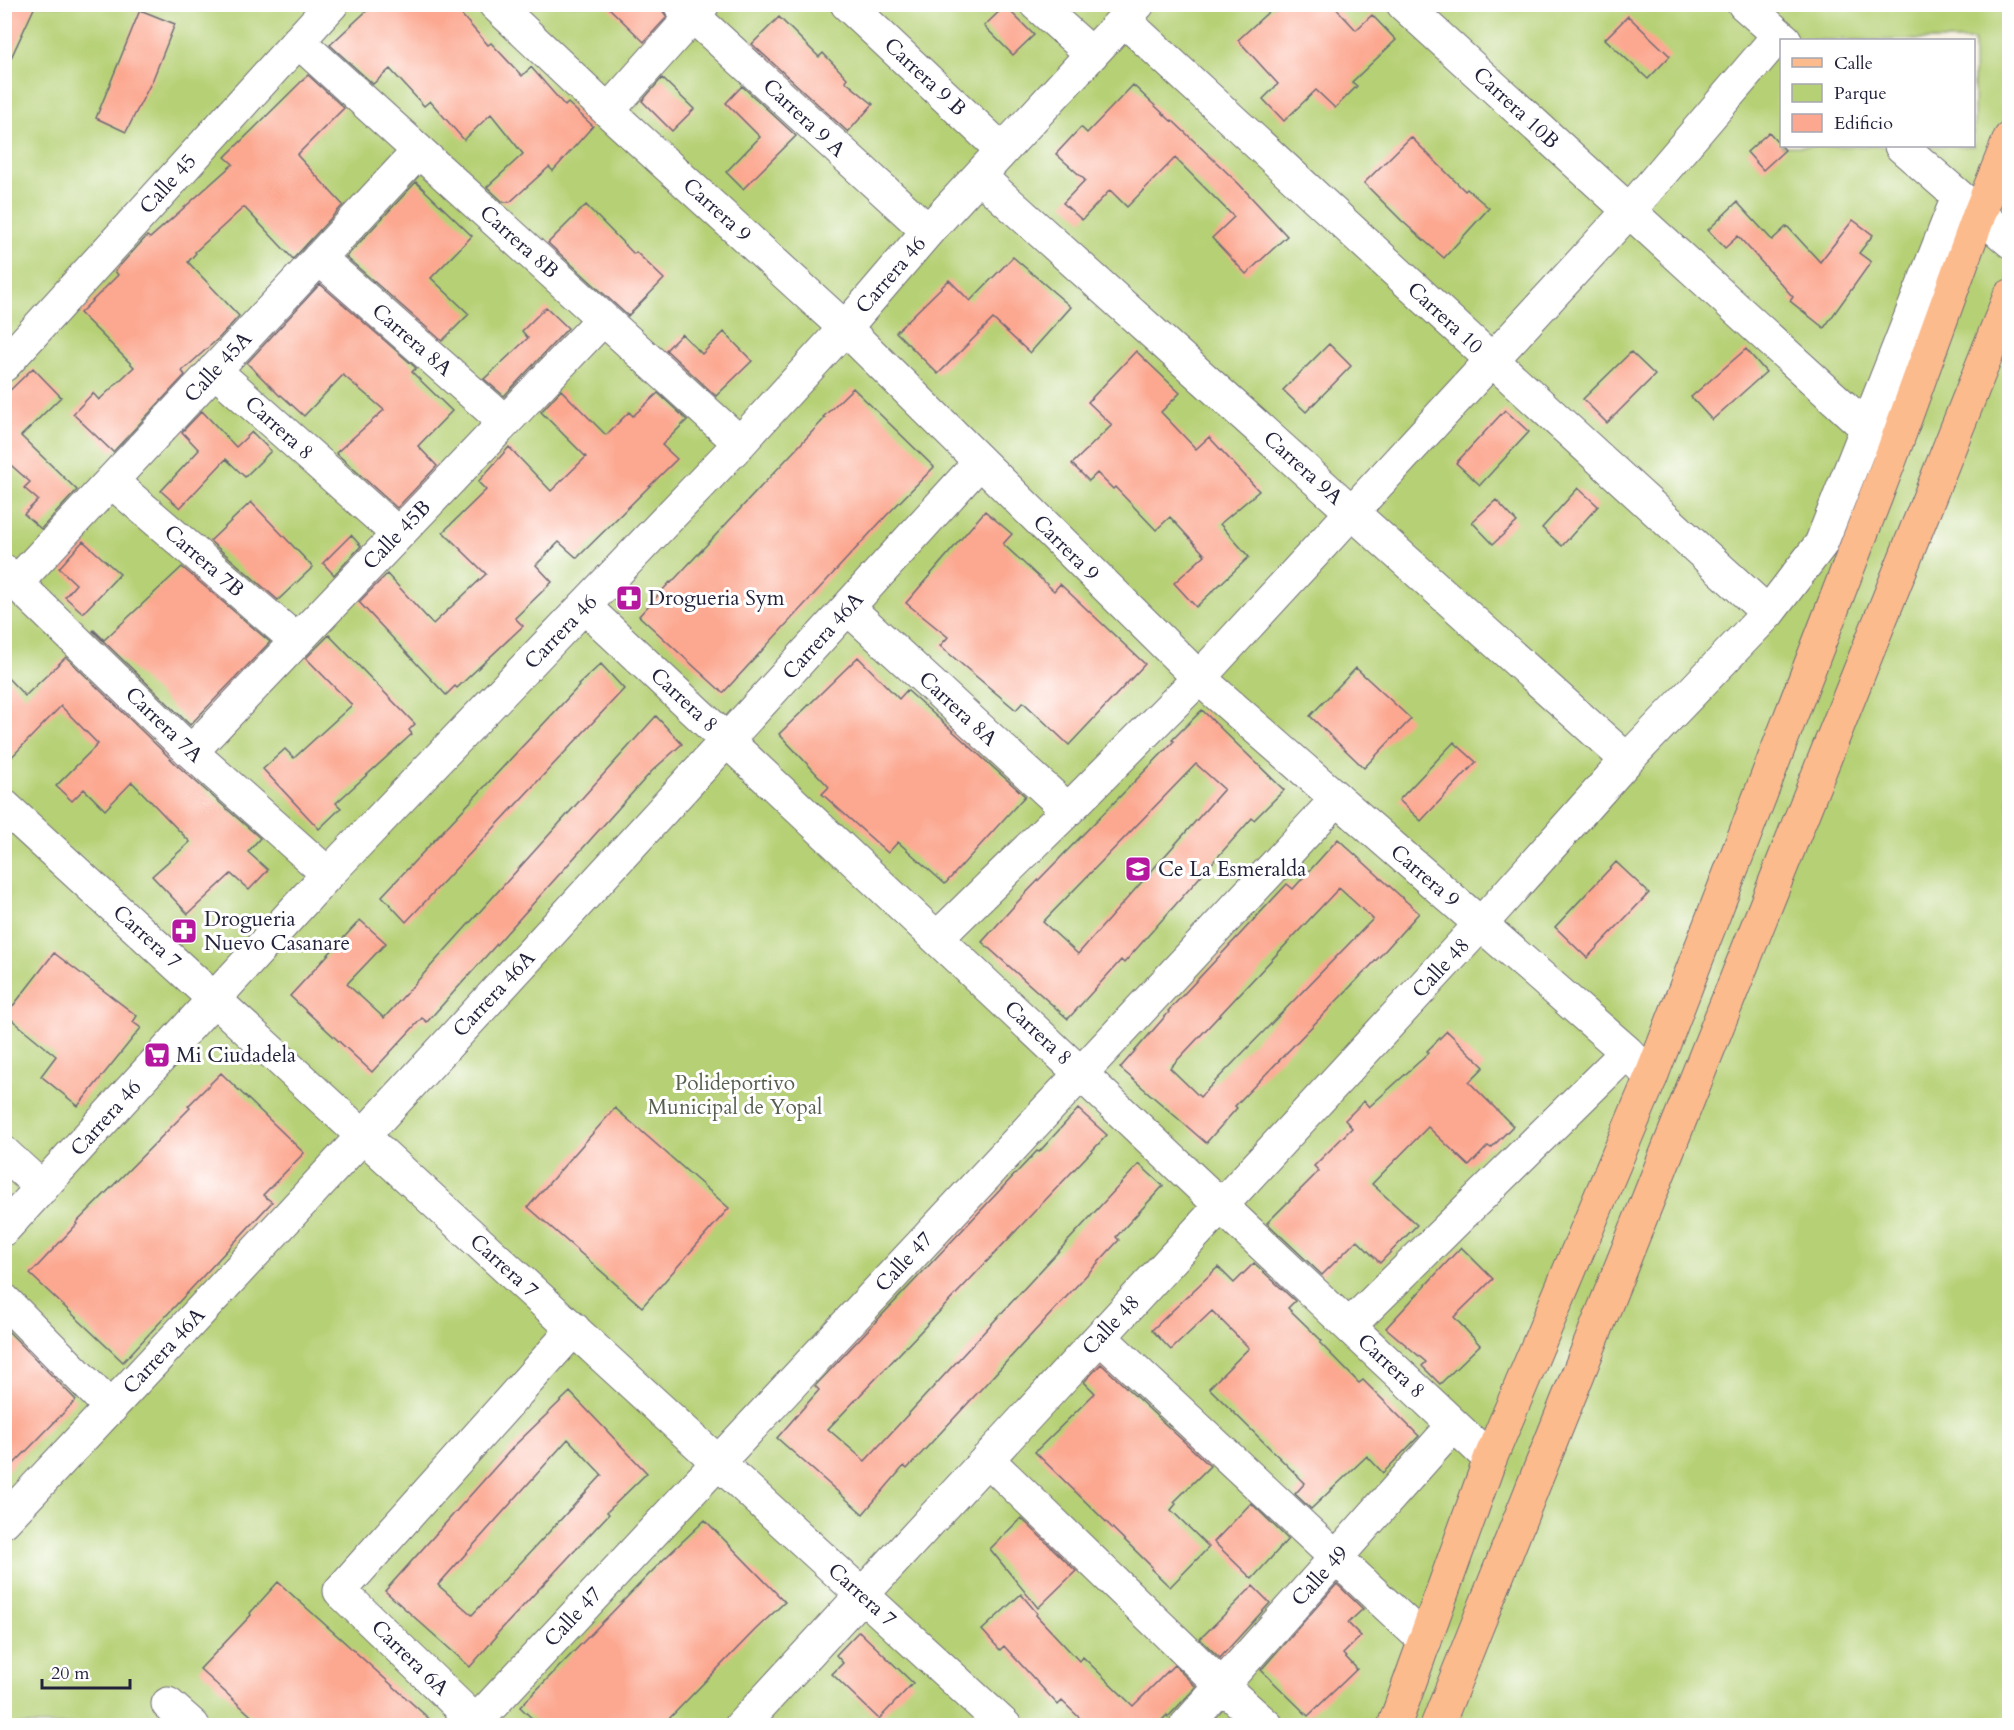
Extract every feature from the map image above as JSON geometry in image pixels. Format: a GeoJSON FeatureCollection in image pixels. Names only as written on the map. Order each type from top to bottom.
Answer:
{"type":"FeatureCollection","features":[{"type":"Feature","properties":{"kind":"main road"},"geometry":{"type":"LineString","coordinates":[[1394,1725],[1490,1459],[1651,1077],[1893,452],[1969,206],[2010,138]]}},
{"type":"Feature","properties":{"kind":"main road"},"geometry":{"type":"LineString","coordinates":[[1437,1725],[2010,296]]}},
{"type":"Feature","properties":{"kind":"street","name":"Calle 45"},"geometry":{"type":"LineString","coordinates":[[4,364],[332,4]]}},
{"type":"Feature","properties":{"kind":"street","name":"Carrera 9"},"geometry":{"type":"LineString","coordinates":[[495,4],[845,328],[1199,678],[1627,1052],[1651,1077]]}},
{"type":"Feature","properties":{"kind":"street","name":"Carrera 9 B"},"geometry":{"type":"LineString","coordinates":[[847,4],[1002,150]]}},
{"type":"Feature","properties":{"kind":"street"},"geometry":{"type":"LineString","coordinates":[[1036,4],[1092,54]]}},
{"type":"Feature","properties":{"kind":"street","name":"Carrera 10B"},"geometry":{"type":"LineString","coordinates":[[1403,4],[1893,452]]}},
{"type":"Feature","properties":{"kind":"street"},"geometry":{"type":"LineString","coordinates":[[1744,4],[1782,38]]}},
{"type":"Feature","properties":{"kind":"street"},"geometry":{"type":"LineString","coordinates":[[608,111],[692,8]]}},
{"type":"Feature","properties":{"kind":"street","name":"Carrera 9 A"},"geometry":{"type":"LineString","coordinates":[[692,8],[928,231]]}},
{"type":"Feature","properties":{"kind":"street","name":"Carrera 46"},"geometry":{"type":"LineString","coordinates":[[4,1229],[328,874],[740,443],[845,328],[928,231],[1131,12]]}},
{"type":"Feature","properties":{"kind":"street","name":"Carrera 10"},"geometry":{"type":"LineString","coordinates":[[1131,12],[1492,360],[1768,613]]}},
{"type":"Feature","properties":{"kind":"street"},"geometry":{"type":"LineString","coordinates":[[937,938],[1199,678],[1629,211],[1780,40]]}},
{"type":"Feature","properties":{"kind":"street","name":"Carrera 8B"},"geometry":{"type":"LineString","coordinates":[[298,41],[740,443]]}},
{"type":"Feature","properties":{"kind":"street"},"geometry":{"type":"LineString","coordinates":[[1902,147],[2010,241]]}},
{"type":"Feature","properties":{"kind":"street","name":"Calle 45A"},"geometry":{"type":"LineString","coordinates":[[11,576],[111,481],[419,151]]}},
{"type":"Feature","properties":{"kind":"street","name":"Carrera 9A"},"geometry":{"type":"LineString","coordinates":[[979,176],[1628,760]]}},
{"type":"Feature","properties":{"kind":"street","name":"Calle 48"},"geometry":{"type":"LineString","coordinates":[[741,1725],[1481,924],[1628,760],[1768,613],[1821,544],[1867,429],[1969,206]]}},
{"type":"Feature","properties":{"kind":"street","name":"Carrera 8A"},"geometry":{"type":"LineString","coordinates":[[319,258],[505,422]]}},
{"type":"Feature","properties":{"kind":"street","name":"Calle 45B"},"geometry":{"type":"LineString","coordinates":[[191,752],[603,319]]}},
{"type":"Feature","properties":{"kind":"street","name":"Carrera 8"},"geometry":{"type":"LineString","coordinates":[[214,370],[399,534]]}},
{"type":"Feature","properties":{"kind":"street","name":"Carrera 46A"},"geometry":{"type":"LineString","coordinates":[[4,1521],[363,1137],[728,741],[979,463]]}},
{"type":"Feature","properties":{"kind":"street","name":"Carrera 7B"},"geometry":{"type":"LineString","coordinates":[[111,481],[297,641]]}},
{"type":"Feature","properties":{"kind":"street","name":"Carrera 7A"},"geometry":{"type":"LineString","coordinates":[[11,576],[191,752],[328,874]]}},
{"type":"Feature","properties":{"kind":"street","name":"Carrera 8"},"geometry":{"type":"LineString","coordinates":[[585,607],[1490,1459]]}},
{"type":"Feature","properties":{"kind":"street","name":"Carrera 8A"},"geometry":{"type":"LineString","coordinates":[[848,608],[1068,810]]}},
{"type":"Feature","properties":{"kind":"street","name":"Calle 47"},"geometry":{"type":"LineString","coordinates":[[476,1724],[717,1462],[1337,799]]}},
{"type":"Feature","properties":{"kind":"street","name":"Carrera 7"},"geometry":{"type":"LineString","coordinates":[[4,806],[862,1595],[996,1723]]}},
{"type":"Feature","properties":{"kind":"street"},"geometry":{"type":"LineString","coordinates":[[1349,1326],[1627,1052]]}},
{"type":"Feature","properties":{"kind":"street"},"geometry":{"type":"LineString","coordinates":[[4,1153],[42,1188]]}},
{"type":"Feature","properties":{"kind":"street"},"geometry":{"type":"LineString","coordinates":[[4,1300],[111,1408]]}},
{"type":"Feature","properties":{"kind":"street","name":"Carrera 6A"},"geometry":{"type":"LineString","coordinates":[[476,1724],[340,1591],[574,1329]]}},
{"type":"Feature","properties":{"kind":"street"},"geometry":{"type":"LineString","coordinates":[[1100,1337],[1425,1641]]}},
{"type":"Feature","properties":{"kind":"street","name":"Calle 49"},"geometry":{"type":"LineString","coordinates":[[1186,1725],[1454,1425]]}},
{"type":"Feature","properties":{"kind":"street"},"geometry":{"type":"LineString","coordinates":[[987,1459],[1222,1686],[1267,1725]]}},
{"type":"Feature","properties":{"kind":"street"},"geometry":{"type":"LineString","coordinates":[[168,1704],[193,1725]]}},
{"type":"Feature","properties":{"kind":"green space","name":"Polideportivo Municipal de Yopal"},"geometry":{"type":"Polygon","coordinates":[[[4,5],[2009,5],[2009,1725],[5,1725],[4,5]]]}},
{"type":"Feature","properties":{"kind":"building"},"geometry":{"type":"Polygon","coordinates":[[[4,4],[36,4],[4,73],[4,4]]]}},
{"type":"Feature","properties":{"kind":"building"},"geometry":{"type":"Polygon","coordinates":[[[374,4],[452,4],[488,45],[491,43],[522,76],[531,67],[565,106],[568,103],[593,126],[553,171],[549,167],[510,202],[503,202],[487,187],[523,154],[491,114],[464,140],[430,101],[424,106],[390,69],[373,84],[330,45],[374,4]]]}},
{"type":"Feature","properties":{"kind":"building"},"geometry":{"type":"Polygon","coordinates":[[[605,4],[662,4],[662,10],[667,17],[644,42],[605,4]]]}},
{"type":"Feature","properties":{"kind":"building"},"geometry":{"type":"Polygon","coordinates":[[[1277,4],[1332,4],[1356,30],[1372,15],[1396,40],[1352,82],[1357,86],[1335,108],[1316,90],[1284,121],[1263,99],[1278,84],[1238,40],[1277,4]]]}},
{"type":"Feature","properties":{"kind":"building"},"geometry":{"type":"Polygon","coordinates":[[[1005,6],[1034,35],[1013,55],[984,26],[1005,6]]]}},
{"type":"Feature","properties":{"kind":"building"},"geometry":{"type":"Polygon","coordinates":[[[140,10],[175,24],[153,79],[126,132],[96,118],[140,10]]]}},
{"type":"Feature","properties":{"kind":"building"},"geometry":{"type":"Polygon","coordinates":[[[1628,16],[1670,56],[1648,79],[1605,39],[1628,16]]]}},
{"type":"Feature","properties":{"kind":"building"},"geometry":{"type":"Polygon","coordinates":[[[779,17],[819,57],[823,53],[847,78],[845,81],[873,104],[848,132],[752,44],[779,17]]]}},
{"type":"Feature","properties":{"kind":"building"},"geometry":{"type":"Polygon","coordinates":[[[308,75],[344,108],[297,155],[343,205],[293,259],[244,207],[195,252],[188,262],[239,316],[220,337],[182,371],[185,375],[113,452],[73,414],[93,393],[99,400],[134,367],[80,313],[118,275],[115,271],[147,236],[150,238],[233,164],[225,157],[308,75]]]}},
{"type":"Feature","properties":{"kind":"building"},"geometry":{"type":"Polygon","coordinates":[[[662,78],[694,109],[672,131],[642,101],[662,78]]]}},
{"type":"Feature","properties":{"kind":"building"},"geometry":{"type":"Polygon","coordinates":[[[1133,85],[1239,184],[1287,236],[1246,274],[1212,238],[1234,217],[1175,158],[1127,207],[1110,190],[1082,220],[1063,203],[1085,180],[1056,154],[1081,127],[1087,133],[1133,85]]]}},
{"type":"Feature","properties":{"kind":"building"},"geometry":{"type":"Polygon","coordinates":[[[742,86],[796,136],[743,189],[726,172],[760,137],[726,103],[742,86]]]}},
{"type":"Feature","properties":{"kind":"building"},"geometry":{"type":"Polygon","coordinates":[[[1769,132],[1785,150],[1763,170],[1747,152],[1769,132]]]}},
{"type":"Feature","properties":{"kind":"building"},"geometry":{"type":"Polygon","coordinates":[[[1411,137],[1465,191],[1467,189],[1489,208],[1444,258],[1364,183],[1411,137]]]}},
{"type":"Feature","properties":{"kind":"building"},"geometry":{"type":"Polygon","coordinates":[[[416,182],[472,236],[431,278],[469,314],[442,341],[346,257],[416,182]]]}},
{"type":"Feature","properties":{"kind":"building"},"geometry":{"type":"Polygon","coordinates":[[[1737,202],[1772,240],[1787,226],[1820,262],[1853,220],[1873,235],[1859,253],[1871,262],[1824,328],[1790,301],[1793,297],[1738,236],[1725,248],[1708,230],[1737,202]]]}},
{"type":"Feature","properties":{"kind":"building"},"geometry":{"type":"Polygon","coordinates":[[[586,205],[634,254],[636,252],[664,279],[628,316],[548,243],[586,205]]]}},
{"type":"Feature","properties":{"kind":"building"},"geometry":{"type":"Polygon","coordinates":[[[1013,257],[1071,307],[1030,353],[993,319],[938,374],[896,332],[949,280],[970,301],[1013,257]]]}},
{"type":"Feature","properties":{"kind":"building"},"geometry":{"type":"Polygon","coordinates":[[[320,284],[416,368],[412,372],[452,411],[418,446],[437,466],[397,508],[336,453],[384,410],[343,375],[304,416],[247,363],[320,284]]]}},
{"type":"Feature","properties":{"kind":"building"},"geometry":{"type":"Polygon","coordinates":[[[546,307],[568,328],[504,396],[484,379],[528,338],[522,331],[546,307]]]}},
{"type":"Feature","properties":{"kind":"building"},"geometry":{"type":"Polygon","coordinates":[[[724,332],[752,361],[716,396],[666,350],[682,334],[702,354],[724,332]]]}},
{"type":"Feature","properties":{"kind":"building"},"geometry":{"type":"Polygon","coordinates":[[[1329,344],[1351,366],[1306,412],[1283,390],[1329,344]]]}},
{"type":"Feature","properties":{"kind":"building"},"geometry":{"type":"Polygon","coordinates":[[[1746,349],[1766,372],[1712,420],[1691,397],[1746,349]]]}},
{"type":"Feature","properties":{"kind":"building"},"geometry":{"type":"Polygon","coordinates":[[[1136,351],[1180,393],[1161,412],[1196,449],[1209,437],[1259,491],[1220,524],[1249,557],[1196,607],[1174,583],[1205,555],[1170,517],[1156,530],[1115,487],[1113,489],[1097,473],[1089,481],[1072,464],[1112,425],[1088,402],[1136,351]]]}},
{"type":"Feature","properties":{"kind":"building"},"geometry":{"type":"Polygon","coordinates":[[[1631,352],[1655,375],[1607,423],[1583,399],[1631,352]]]}},
{"type":"Feature","properties":{"kind":"building"},"geometry":{"type":"Polygon","coordinates":[[[33,368],[61,397],[21,436],[77,490],[41,529],[24,514],[38,500],[24,488],[30,482],[4,459],[4,396],[33,368]]]}},
{"type":"Feature","properties":{"kind":"building"},"geometry":{"type":"Polygon","coordinates":[[[853,388],[934,467],[723,693],[639,616],[825,418],[823,417],[853,388]]]}},
{"type":"Feature","properties":{"kind":"building"},"geometry":{"type":"Polygon","coordinates":[[[561,390],[606,435],[629,412],[633,416],[658,393],[687,420],[662,445],[677,459],[577,558],[559,542],[536,565],[552,582],[515,618],[523,626],[457,688],[455,686],[446,695],[359,602],[387,574],[433,624],[486,574],[443,532],[486,490],[478,482],[509,447],[551,491],[586,457],[541,412],[561,390]]]}},
{"type":"Feature","properties":{"kind":"building"},"geometry":{"type":"Polygon","coordinates":[[[1505,410],[1529,432],[1480,485],[1456,463],[1505,410]]]}},
{"type":"Feature","properties":{"kind":"building"},"geometry":{"type":"Polygon","coordinates":[[[202,411],[236,447],[252,432],[271,451],[245,477],[226,459],[180,508],[161,491],[199,450],[182,432],[202,411]]]}},
{"type":"Feature","properties":{"kind":"building"},"geometry":{"type":"Polygon","coordinates":[[[1578,488],[1598,506],[1562,546],[1542,528],[1578,488]]]}},
{"type":"Feature","properties":{"kind":"building"},"geometry":{"type":"Polygon","coordinates":[[[1496,500],[1517,522],[1493,544],[1472,522],[1496,500]]]}},
{"type":"Feature","properties":{"kind":"building"},"geometry":{"type":"Polygon","coordinates":[[[251,502],[313,567],[278,600],[210,541],[251,502]]]}},
{"type":"Feature","properties":{"kind":"building"},"geometry":{"type":"Polygon","coordinates":[[[985,511],[1012,534],[1003,544],[1054,591],[1060,584],[1145,664],[1069,745],[1023,702],[1016,710],[940,646],[948,637],[906,603],[985,511]]]}},
{"type":"Feature","properties":{"kind":"building"},"geometry":{"type":"Polygon","coordinates":[[[351,535],[361,546],[334,575],[323,563],[351,535]]]}},
{"type":"Feature","properties":{"kind":"building"},"geometry":{"type":"Polygon","coordinates":[[[83,541],[120,574],[83,613],[65,597],[76,584],[59,568],[83,541]]]}},
{"type":"Feature","properties":{"kind":"building"},"geometry":{"type":"Polygon","coordinates":[[[182,567],[270,642],[190,725],[93,631],[104,640],[182,567]]]}},
{"type":"Feature","properties":{"kind":"building"},"geometry":{"type":"Polygon","coordinates":[[[329,635],[415,724],[409,730],[412,734],[336,803],[341,808],[319,829],[263,769],[285,749],[294,758],[352,705],[306,658],[329,635]]]}},
{"type":"Feature","properties":{"kind":"building"},"geometry":{"type":"Polygon","coordinates":[[[66,657],[178,766],[260,838],[248,852],[268,870],[249,890],[231,874],[188,914],[152,876],[190,842],[132,782],[105,810],[84,789],[72,801],[56,786],[98,744],[61,706],[4,765],[4,674],[25,696],[66,657]]]}},
{"type":"Feature","properties":{"kind":"building"},"geometry":{"type":"Polygon","coordinates":[[[858,657],[899,699],[907,690],[1025,796],[945,884],[898,842],[888,853],[822,794],[829,787],[779,734],[858,657]]]}},
{"type":"Feature","properties":{"kind":"building"},"geometry":{"type":"Polygon","coordinates":[[[601,664],[624,689],[406,922],[382,896],[578,685],[601,664]]]}},
{"type":"Feature","properties":{"kind":"building"},"geometry":{"type":"Polygon","coordinates":[[[1356,668],[1411,719],[1364,768],[1310,716],[1356,668]]]}},
{"type":"Feature","properties":{"kind":"building"},"geometry":{"type":"Polygon","coordinates":[[[1202,710],[1284,790],[1254,820],[1252,818],[1124,963],[1121,960],[1068,1019],[982,942],[1022,897],[1174,741],[1172,740],[1202,710]],[[1196,764],[1043,922],[1078,954],[1224,789],[1196,764]]]}},
{"type":"Feature","properties":{"kind":"building"},"geometry":{"type":"Polygon","coordinates":[[[656,716],[682,744],[652,771],[427,1022],[422,1018],[372,1072],[290,996],[360,920],[386,943],[347,984],[384,1018],[656,716]]]}},
{"type":"Feature","properties":{"kind":"building"},"geometry":{"type":"Polygon","coordinates":[[[1454,742],[1476,762],[1421,821],[1399,800],[1454,742]]]}},
{"type":"Feature","properties":{"kind":"building"},"geometry":{"type":"Polygon","coordinates":[[[1338,839],[1419,913],[1235,1106],[1237,1108],[1206,1143],[1120,1068],[1168,1011],[1287,884],[1293,889],[1338,839]],[[1339,888],[1170,1068],[1200,1097],[1373,919],[1339,888]]]}},
{"type":"Feature","properties":{"kind":"building"},"geometry":{"type":"Polygon","coordinates":[[[1616,862],[1649,893],[1587,958],[1555,927],[1616,862]]]}},
{"type":"Feature","properties":{"kind":"building"},"geometry":{"type":"Polygon","coordinates":[[[54,953],[137,1016],[133,1022],[141,1028],[78,1106],[41,1076],[56,1056],[6,1015],[54,953]]]}},
{"type":"Feature","properties":{"kind":"building"},"geometry":{"type":"Polygon","coordinates":[[[1447,1031],[1484,1067],[1469,1082],[1513,1126],[1491,1148],[1488,1146],[1469,1166],[1428,1127],[1372,1184],[1417,1225],[1380,1263],[1357,1240],[1322,1275],[1267,1223],[1319,1171],[1314,1166],[1352,1128],[1345,1120],[1364,1101],[1369,1107],[1429,1053],[1427,1051],[1447,1031]]]}},
{"type":"Feature","properties":{"kind":"building"},"geometry":{"type":"Polygon","coordinates":[[[221,1073],[304,1153],[263,1195],[272,1202],[123,1362],[30,1274],[221,1073]]]}},
{"type":"Feature","properties":{"kind":"building"},"geometry":{"type":"Polygon","coordinates":[[[615,1108],[729,1208],[642,1307],[528,1207],[615,1108]]]}},
{"type":"Feature","properties":{"kind":"building"},"geometry":{"type":"Polygon","coordinates":[[[1078,1109],[1107,1135],[828,1429],[865,1461],[1139,1164],[1163,1186],[1116,1237],[1119,1240],[907,1469],[904,1466],[863,1514],[777,1438],[819,1390],[815,1386],[1078,1109]]]}},
{"type":"Feature","properties":{"kind":"building"},"geometry":{"type":"Polygon","coordinates":[[[1461,1247],[1493,1279],[1454,1317],[1480,1345],[1440,1384],[1422,1366],[1426,1362],[1386,1328],[1461,1247]]]}},
{"type":"Feature","properties":{"kind":"building"},"geometry":{"type":"Polygon","coordinates":[[[1254,1263],[1295,1301],[1288,1308],[1322,1341],[1320,1343],[1359,1383],[1363,1380],[1419,1436],[1383,1473],[1367,1456],[1311,1509],[1295,1494],[1305,1483],[1209,1388],[1249,1348],[1212,1311],[1171,1350],[1152,1330],[1218,1267],[1234,1283],[1254,1263]]]}},
{"type":"Feature","properties":{"kind":"building"},"geometry":{"type":"Polygon","coordinates":[[[4,1327],[76,1400],[4,1474],[4,1327]]]}},
{"type":"Feature","properties":{"kind":"building"},"geometry":{"type":"Polygon","coordinates":[[[1101,1364],[1210,1466],[1174,1502],[1176,1504],[1171,1510],[1209,1547],[1170,1587],[1035,1452],[1095,1393],[1084,1382],[1101,1364]]]}},
{"type":"Feature","properties":{"kind":"building"},"geometry":{"type":"Polygon","coordinates":[[[570,1392],[647,1473],[607,1512],[609,1514],[495,1636],[470,1667],[385,1591],[516,1444],[570,1392]],[[568,1439],[438,1585],[472,1615],[602,1475],[568,1439]]]}},
{"type":"Feature","properties":{"kind":"building"},"geometry":{"type":"Polygon","coordinates":[[[1251,1503],[1288,1539],[1252,1579],[1214,1542],[1251,1503]]]}},
{"type":"Feature","properties":{"kind":"building"},"geometry":{"type":"Polygon","coordinates":[[[1021,1518],[1076,1571],[1038,1608],[990,1549],[1021,1518]]]}},
{"type":"Feature","properties":{"kind":"building"},"geometry":{"type":"Polygon","coordinates":[[[705,1520],[785,1602],[663,1725],[539,1725],[520,1707],[705,1520]]]}},
{"type":"Feature","properties":{"kind":"building"},"geometry":{"type":"Polygon","coordinates":[[[278,1582],[436,1725],[261,1725],[200,1669],[251,1615],[250,1613],[278,1582]]]}},
{"type":"Feature","properties":{"kind":"building"},"geometry":{"type":"Polygon","coordinates":[[[1337,1584],[1363,1609],[1348,1623],[1361,1636],[1343,1654],[1357,1669],[1308,1716],[1261,1670],[1337,1584]]]}},
{"type":"Feature","properties":{"kind":"building"},"geometry":{"type":"Polygon","coordinates":[[[1253,1586],[1270,1603],[1220,1658],[1200,1639],[1253,1586]]]}},
{"type":"Feature","properties":{"kind":"building"},"geometry":{"type":"Polygon","coordinates":[[[1021,1594],[1037,1613],[1036,1615],[1079,1661],[1083,1657],[1133,1706],[1174,1665],[1196,1687],[1168,1717],[1167,1715],[1157,1725],[1087,1725],[1062,1701],[1058,1705],[1004,1646],[1000,1650],[982,1630],[1021,1594]]]}},
{"type":"Feature","properties":{"kind":"building"},"geometry":{"type":"Polygon","coordinates":[[[859,1631],[913,1683],[879,1719],[832,1674],[843,1663],[836,1655],[859,1631]]]}},
{"type":"Feature","properties":{"kind":"place","name":"Drogueria Sym"},"geometry":{"type":"Point","coordinates":[629,598]}},
{"type":"Feature","properties":{"kind":"place","name":"Ce La Esmeralda"},"geometry":{"type":"Point","coordinates":[1138,869]}},
{"type":"Feature","properties":{"kind":"place","name":"Drogueria Nuevo Casanare"},"geometry":{"type":"Point","coordinates":[184,931]}},
{"type":"Feature","properties":{"kind":"place","name":"Mi Ciudadela"},"geometry":{"type":"Point","coordinates":[157,1055]}}]}
